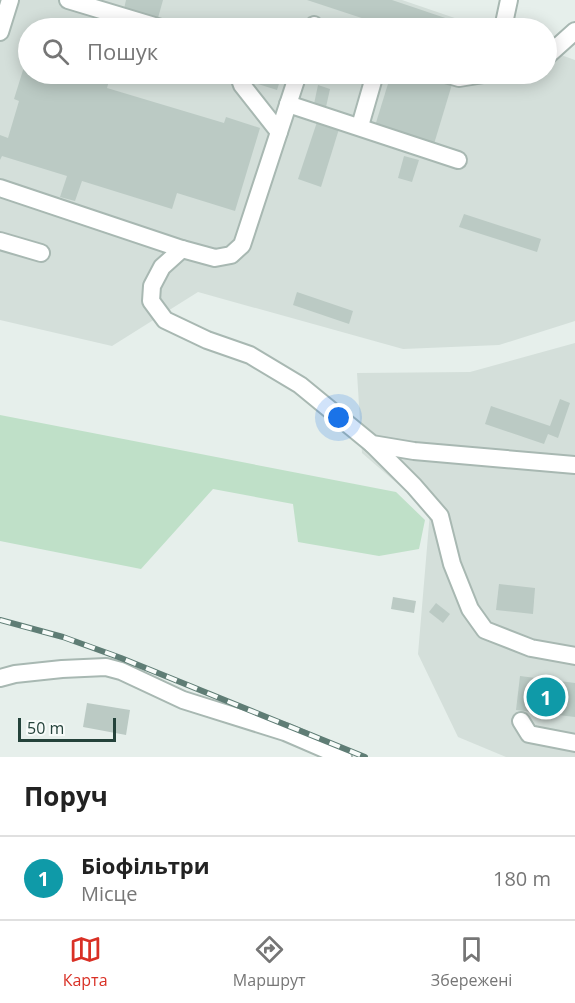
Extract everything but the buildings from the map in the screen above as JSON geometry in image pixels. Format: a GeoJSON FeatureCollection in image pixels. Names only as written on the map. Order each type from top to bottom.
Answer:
{"type":"FeatureCollection","features":[{"type":"Feature","properties":{"kind":"lane"},"geometry":{"type":"LineString","coordinates":[[0,32],[10,0]]}},
{"type":"Feature","properties":{"kind":"lane"},"geometry":{"type":"LineString","coordinates":[[68,0],[128,18]]}},
{"type":"Feature","properties":{"kind":"lane"},"geometry":{"type":"LineString","coordinates":[[505,18],[509,0]]}},
{"type":"Feature","properties":{"kind":"lane"},"geometry":{"type":"LineString","coordinates":[[557,47],[575,31]]}},
{"type":"Feature","properties":{"kind":"lane"},"geometry":{"type":"LineString","coordinates":[[242,84],[279,132]]}},
{"type":"Feature","properties":{"kind":"lane"},"geometry":{"type":"LineString","coordinates":[[0,188],[182,249],[215,258],[231,255],[242,246],[295,84]]}},
{"type":"Feature","properties":{"kind":"lane"},"geometry":{"type":"LineString","coordinates":[[360,126],[372,84]]}},
{"type":"Feature","properties":{"kind":"lane"},"geometry":{"type":"LineString","coordinates":[[288,104],[458,160]]}},
{"type":"Feature","properties":{"kind":"lane"},"geometry":{"type":"LineString","coordinates":[[0,241],[41,253]]}},
{"type":"Feature","properties":{"kind":"lane"},"geometry":{"type":"LineString","coordinates":[[182,249],[162,267],[152,286],[151,300],[165,320],[207,340],[250,355],[300,385],[372,444],[440,516],[452,564],[470,609],[485,630],[531,648],[575,656]]}},
{"type":"Feature","properties":{"kind":"lane"},"geometry":{"type":"LineString","coordinates":[[372,444],[414,451],[575,465]]}},
{"type":"Feature","properties":{"kind":"lane"},"geometry":{"type":"LineString","coordinates":[[0,678],[50,670],[106,667],[121,671],[183,700],[285,732],[343,757]]}},
{"type":"Feature","properties":{"kind":"lane"},"geometry":{"type":"LineString","coordinates":[[521,721],[529,734],[575,743]]}},
{"type":"Feature","properties":{"kind":"shaded area"},"geometry":{"type":"Polygon","coordinates":[[[0,0],[402,0],[455,18],[18,18],[18,84],[557,84],[557,54],[575,60],[575,321],[499,345],[403,349],[198,292],[112,346],[0,320],[0,0]]]}},
{"type":"Feature","properties":{"kind":"shaded area"},"geometry":{"type":"Polygon","coordinates":[[[575,343],[575,757],[506,757],[458,737],[418,654],[430,512],[362,453],[357,373],[470,372],[575,343]]]}},
{"type":"Feature","properties":{"kind":"green space"},"geometry":{"type":"Polygon","coordinates":[[[0,415],[396,492],[425,520],[419,549],[379,556],[298,542],[293,504],[213,489],[141,569],[0,541],[0,415]]]}},
{"type":"Feature","properties":{"kind":"railway"},"geometry":{"type":"LineString","coordinates":[[0,620],[63,637],[121,658],[365,757]]}},
{"type":"Feature","properties":{"kind":"place","name":"Біофільтри"},"geometry":{"type":"Point","coordinates":[546,697]}}]}
